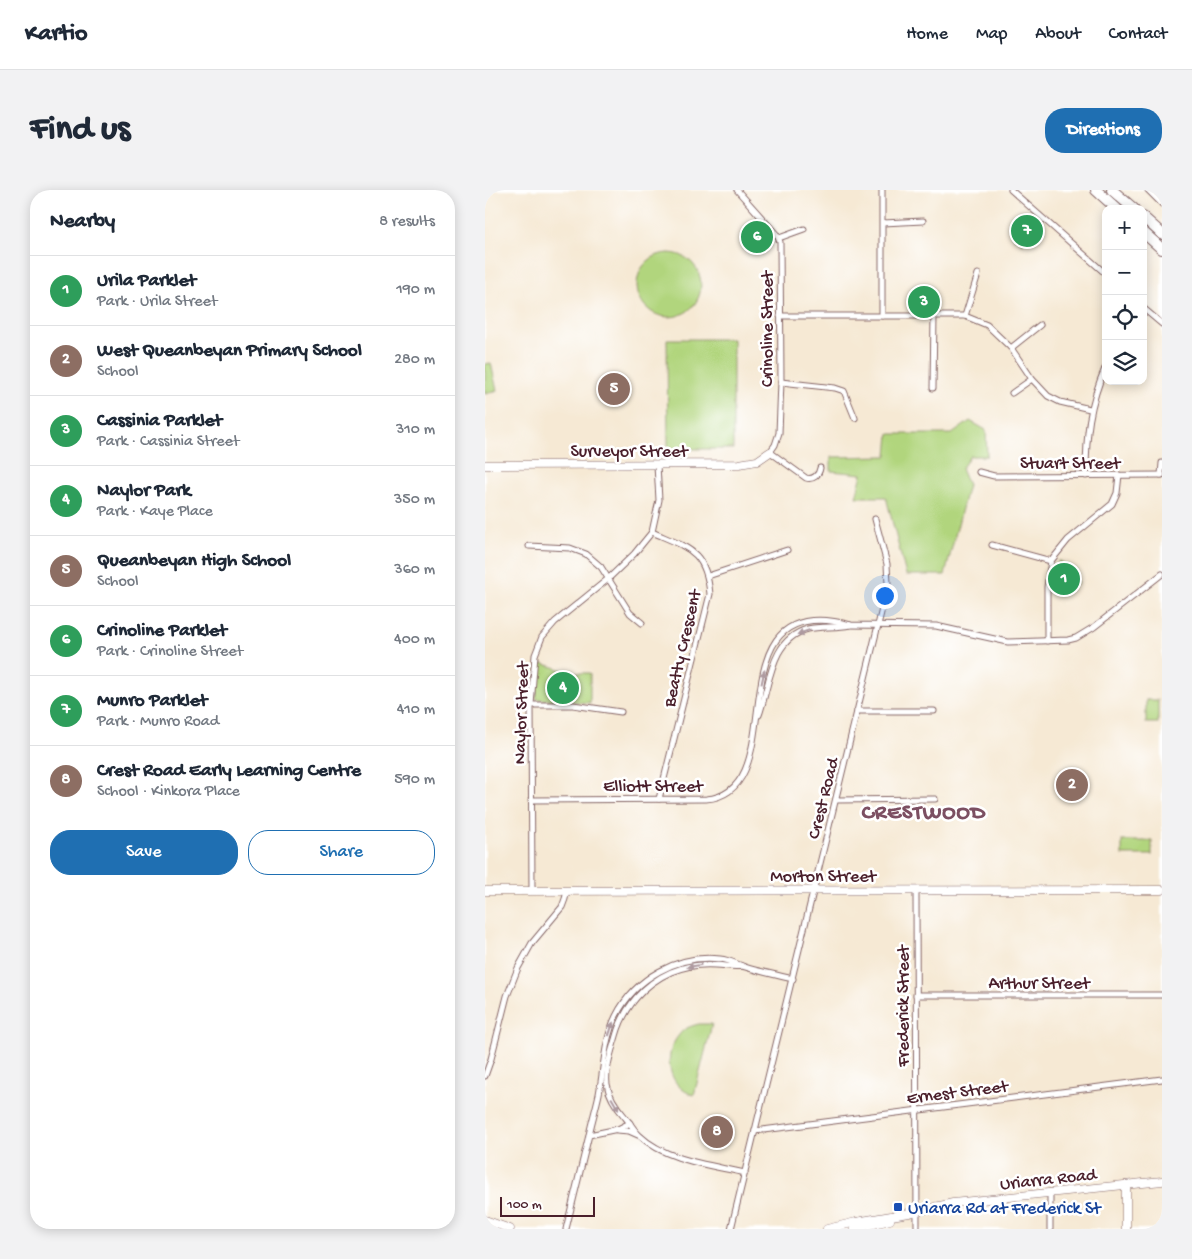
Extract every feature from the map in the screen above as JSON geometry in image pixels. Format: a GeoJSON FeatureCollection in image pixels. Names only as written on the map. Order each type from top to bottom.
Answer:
{"type":"FeatureCollection","features":[{"type":"Feature","properties":{"kind":"highway"},"geometry":{"type":"LineString","coordinates":[[1095,190],[1112,205]]}},
{"type":"Feature","properties":{"kind":"highway"},"geometry":{"type":"LineString","coordinates":[[1112,190],[1129,205]]}},
{"type":"Feature","properties":{"kind":"highway"},"geometry":{"type":"LineString","coordinates":[[1147,221],[1162,234]]}},
{"type":"Feature","properties":{"kind":"highway"},"geometry":{"type":"LineString","coordinates":[[1147,236],[1162,249]]}},
{"type":"Feature","properties":{"kind":"street"},"geometry":{"type":"LineString","coordinates":[[737,190],[779,238],[804,228]]}},
{"type":"Feature","properties":{"kind":"street"},"geometry":{"type":"LineString","coordinates":[[882,190],[882,316]]}},
{"type":"Feature","properties":{"kind":"street"},"geometry":{"type":"LineString","coordinates":[[1011,190],[1102,270]]}},
{"type":"Feature","properties":{"kind":"street"},"geometry":{"type":"LineString","coordinates":[[1148,190],[1162,204]]}},
{"type":"Feature","properties":{"kind":"street"},"geometry":{"type":"LineString","coordinates":[[883,224],[923,221]]}},
{"type":"Feature","properties":{"kind":"street","name":"Crinoline Street"},"geometry":{"type":"LineString","coordinates":[[770,452],[775,445],[779,433],[781,382],[779,238]]}},
{"type":"Feature","properties":{"kind":"street"},"geometry":{"type":"LineString","coordinates":[[965,316],[978,274]]}},
{"type":"Feature","properties":{"kind":"street"},"geometry":{"type":"LineString","coordinates":[[1147,311],[1162,324]]}},
{"type":"Feature","properties":{"kind":"street"},"geometry":{"type":"LineString","coordinates":[[933,388],[934,315]]}},
{"type":"Feature","properties":{"kind":"street"},"geometry":{"type":"LineString","coordinates":[[780,316],[965,316],[987,325],[1011,348],[1032,378],[1054,400],[1091,409]]}},
{"type":"Feature","properties":{"kind":"street"},"geometry":{"type":"LineString","coordinates":[[1011,348],[1040,325]]}},
{"type":"Feature","properties":{"kind":"street"},"geometry":{"type":"LineString","coordinates":[[1086,476],[1087,434],[1091,409],[1102,377]]}},
{"type":"Feature","properties":{"kind":"street"},"geometry":{"type":"LineString","coordinates":[[1012,393],[1032,378]]}},
{"type":"Feature","properties":{"kind":"street"},"geometry":{"type":"LineString","coordinates":[[781,382],[835,388],[844,392],[855,418]]}},
{"type":"Feature","properties":{"kind":"street"},"geometry":{"type":"LineString","coordinates":[[770,452],[806,478],[815,477],[819,473],[820,468]]}},
{"type":"Feature","properties":{"kind":"street","name":"Surveyor Street"},"geometry":{"type":"LineString","coordinates":[[485,465],[748,464],[761,460],[770,452]]}},
{"type":"Feature","properties":{"kind":"street"},"geometry":{"type":"LineString","coordinates":[[1161,475],[1162,463]]}},
{"type":"Feature","properties":{"kind":"street","name":"Naylor Street"},"geometry":{"type":"LineString","coordinates":[[532,891],[531,705],[535,655],[542,637],[555,622],[608,579],[634,554],[651,532],[659,500],[657,465]]}},
{"type":"Feature","properties":{"kind":"street","name":"Stuart Street"},"geometry":{"type":"LineString","coordinates":[[979,472],[993,476],[1161,475]]}},
{"type":"Feature","properties":{"kind":"street"},"geometry":{"type":"LineString","coordinates":[[1047,641],[1047,587],[1051,561],[1068,540],[1112,504],[1117,493],[1119,475]]}},
{"type":"Feature","properties":{"kind":"street","name":"Crest Road"},"geometry":{"type":"LineString","coordinates":[[731,1229],[889,577],[875,519]]}},
{"type":"Feature","properties":{"kind":"street","name":"Beatty Crescent"},"geometry":{"type":"LineString","coordinates":[[651,532],[683,546],[701,559],[708,576],[710,594],[659,799]]}},
{"type":"Feature","properties":{"kind":"street"},"geometry":{"type":"LineString","coordinates":[[529,546],[570,548],[586,554],[601,567],[630,613],[641,623]]}},
{"type":"Feature","properties":{"kind":"street"},"geometry":{"type":"LineString","coordinates":[[992,546],[1051,561]]}},
{"type":"Feature","properties":{"kind":"street"},"geometry":{"type":"LineString","coordinates":[[708,576],[787,550]]}},
{"type":"Feature","properties":{"kind":"street","name":"Elliott Street"},"geometry":{"type":"LineString","coordinates":[[531,800],[715,798],[736,787],[742,779],[748,762],[756,725],[759,694],[768,655],[782,634],[797,624],[812,620],[833,621],[851,625],[936,626],[1007,642],[1068,640],[1085,633],[1162,574]]}},
{"type":"Feature","properties":{"kind":"street"},"geometry":{"type":"LineString","coordinates":[[531,705],[573,705],[621,712]]}},
{"type":"Feature","properties":{"kind":"street"},"geometry":{"type":"LineString","coordinates":[[857,711],[934,711]]}},
{"type":"Feature","properties":{"kind":"street"},"geometry":{"type":"LineString","coordinates":[[836,800],[935,799]]}},
{"type":"Feature","properties":{"kind":"street","name":"Frederick Street"},"geometry":{"type":"LineString","coordinates":[[916,890],[917,1110],[913,1212],[917,1229]]}},
{"type":"Feature","properties":{"kind":"street","name":"Morton Street"},"geometry":{"type":"LineString","coordinates":[[485,891],[1162,890]]}},
{"type":"Feature","properties":{"kind":"street"},"geometry":{"type":"LineString","coordinates":[[485,1076],[507,996],[518,968],[533,943],[562,907],[567,891]]}},
{"type":"Feature","properties":{"kind":"street"},"geometry":{"type":"LineString","coordinates":[[565,1229],[599,1094],[601,1070],[614,1021],[628,998],[646,980],[663,969],[694,959],[733,961],[742,966],[793,979]]}},
{"type":"Feature","properties":{"kind":"street"},"geometry":{"type":"LineString","coordinates":[[640,1136],[614,1103],[607,1081],[612,1049],[619,1026],[628,1009],[644,990],[662,977],[683,968],[709,964],[733,967],[742,966]]}},
{"type":"Feature","properties":{"kind":"street","name":"Arthur Street"},"geometry":{"type":"LineString","coordinates":[[916,995],[1162,995]]}},
{"type":"Feature","properties":{"kind":"street","name":"Ernest Street"},"geometry":{"type":"LineString","coordinates":[[755,1131],[1162,1079]]}},
{"type":"Feature","properties":{"kind":"street"},"geometry":{"type":"LineString","coordinates":[[599,1094],[607,1081]]}},
{"type":"Feature","properties":{"kind":"street"},"geometry":{"type":"LineString","coordinates":[[589,1135],[609,1131],[630,1123]]}},
{"type":"Feature","properties":{"kind":"street"},"geometry":{"type":"LineString","coordinates":[[609,1131],[625,1131],[640,1136],[674,1155],[745,1173]]}},
{"type":"Feature","properties":{"kind":"street","name":"Uriarra Road"},"geometry":{"type":"LineString","coordinates":[[827,1229],[953,1203],[1162,1181]]}},
{"type":"Feature","properties":{"kind":"street"},"geometry":{"type":"LineString","coordinates":[[1126,1185],[1126,1229]]}},
{"type":"Feature","properties":{"kind":"street"},"geometry":{"type":"LineString","coordinates":[[1050,1192],[1050,1229]]}},
{"type":"Feature","properties":{"kind":"street","name":"Uriarra Road"},"geometry":{"type":"LineString","coordinates":[[856,1229],[885,1222],[913,1212]]}},
{"type":"Feature","properties":{"kind":"street"},"geometry":{"type":"LineString","coordinates":[[485,1220],[495,1226],[510,1229]]}},
{"type":"Feature","properties":{"kind":"green space"},"geometry":{"type":"Polygon","coordinates":[[[1032,216],[1041,223],[1023,244],[1014,238],[1032,216]]]}},
{"type":"Feature","properties":{"kind":"green space"},"geometry":{"type":"Polygon","coordinates":[[[762,227],[772,246],[743,247],[742,240],[762,227]]]}},
{"type":"Feature","properties":{"kind":"green space"},"geometry":{"type":"Polygon","coordinates":[[[663,253],[675,253],[692,262],[699,273],[701,285],[699,297],[692,308],[675,317],[663,317],[651,312],[642,303],[637,291],[637,279],[642,267],[651,258],[663,253]]]}},
{"type":"Feature","properties":{"kind":"green space"},"geometry":{"type":"Polygon","coordinates":[[[917,288],[932,288],[931,316],[917,316],[917,288]]]}},
{"type":"Feature","properties":{"kind":"green space"},"geometry":{"type":"Polygon","coordinates":[[[667,339],[733,339],[733,449],[668,449],[667,339]]]}},
{"type":"Feature","properties":{"kind":"green space"},"geometry":{"type":"Polygon","coordinates":[[[491,363],[497,391],[485,394],[485,364],[491,363]]]}},
{"type":"Feature","properties":{"kind":"green space"},"geometry":{"type":"Polygon","coordinates":[[[970,421],[986,430],[987,456],[970,456],[961,469],[968,485],[945,575],[906,575],[886,497],[856,497],[862,474],[831,471],[831,457],[887,456],[889,434],[952,434],[970,421]]]}},
{"type":"Feature","properties":{"kind":"green space"},"geometry":{"type":"Polygon","coordinates":[[[1059,560],[1078,583],[1064,593],[1052,593],[1054,575],[1059,560]]]}},
{"type":"Feature","properties":{"kind":"green space"},"geometry":{"type":"Polygon","coordinates":[[[538,662],[572,673],[590,673],[590,703],[536,699],[538,662]]]}},
{"type":"Feature","properties":{"kind":"green space"},"geometry":{"type":"Polygon","coordinates":[[[1146,700],[1158,700],[1158,723],[1146,723],[1146,700]]]}},
{"type":"Feature","properties":{"kind":"green space"},"geometry":{"type":"Polygon","coordinates":[[[1122,841],[1152,841],[1152,855],[1122,855],[1122,841]]]}},
{"type":"Feature","properties":{"kind":"green space"},"geometry":{"type":"Polygon","coordinates":[[[699,1024],[712,1024],[694,1095],[678,1085],[670,1070],[669,1061],[674,1043],[679,1035],[685,1029],[699,1024]]]}},
{"type":"Feature","properties":{"kind":"place","name":"Munro Parklet"},"geometry":{"type":"Point","coordinates":[1027,231]}},
{"type":"Feature","properties":{"kind":"place","name":"Crinoline Parklet"},"geometry":{"type":"Point","coordinates":[757,237]}},
{"type":"Feature","properties":{"kind":"place","name":"Cassinia Parklet"},"geometry":{"type":"Point","coordinates":[924,302]}},
{"type":"Feature","properties":{"kind":"place","name":"Queanbeyan High School"},"geometry":{"type":"Point","coordinates":[614,389]}},
{"type":"Feature","properties":{"kind":"place","name":"Urila Parklet"},"geometry":{"type":"Point","coordinates":[1064,579]}},
{"type":"Feature","properties":{"kind":"place","name":"Naylor Park"},"geometry":{"type":"Point","coordinates":[563,688]}},
{"type":"Feature","properties":{"kind":"place","name":"West Queanbeyan Primary School"},"geometry":{"type":"Point","coordinates":[1072,785]}},
{"type":"Feature","properties":{"kind":"place","name":"Crest Road Early Learning Centre"},"geometry":{"type":"Point","coordinates":[717,1132]}},
{"type":"Feature","properties":{"kind":"place","name":"Uriarra Rd at Frederick St"},"geometry":{"type":"Point","coordinates":[898,1207]}},
{"type":"Feature","properties":{"kind":"district","name":"CRESTWOOD"},"geometry":{"type":"Point","coordinates":[924,810]}}]}
